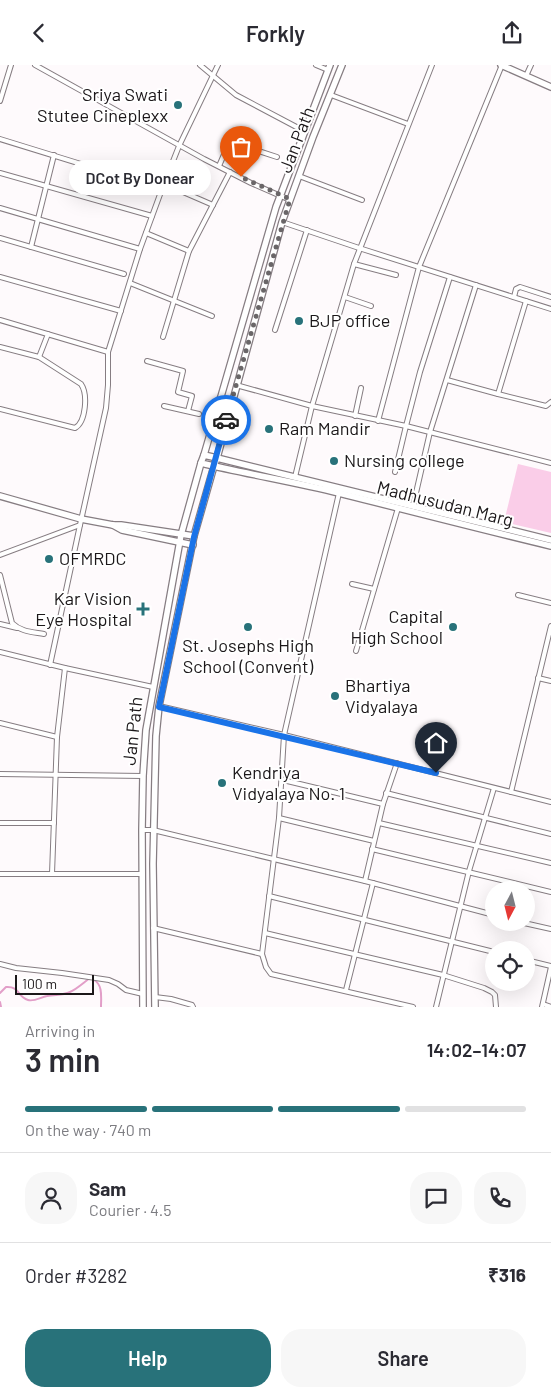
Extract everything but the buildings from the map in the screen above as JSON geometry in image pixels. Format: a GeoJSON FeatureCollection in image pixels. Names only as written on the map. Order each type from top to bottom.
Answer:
{"type":"FeatureCollection","features":[{"type":"Feature","properties":{"kind":"main road","name":"Jan Path"},"geometry":{"type":"LineString","coordinates":[[155,1007],[153,830],[156,736],[159,707],[194,537],[282,222],[342,65]]}},
{"type":"Feature","properties":{"kind":"main road"},"geometry":{"type":"LineString","coordinates":[[502,65],[551,87]]}},
{"type":"Feature","properties":{"kind":"main road","name":"Jan Path"},"geometry":{"type":"LineString","coordinates":[[144,1007],[142,830],[146,730],[181,535],[279,196],[329,67]]}},
{"type":"Feature","properties":{"kind":"main road","name":"Madhusudan Marg"},"geometry":{"type":"LineString","coordinates":[[204,455],[551,540]]}},
{"type":"Feature","properties":{"kind":"main road","name":"Madhusudan Marg"},"geometry":{"type":"LineString","coordinates":[[201,463],[340,493],[551,546]]}},
{"type":"Feature","properties":{"kind":"main road"},"geometry":{"type":"LineString","coordinates":[[0,496],[81,522],[122,525],[194,537]]}},
{"type":"Feature","properties":{"kind":"main road"},"geometry":{"type":"LineString","coordinates":[[113,525],[122,530],[192,545]]}},
{"type":"Feature","properties":{"kind":"street"},"geometry":{"type":"LineString","coordinates":[[0,101],[11,65]]}},
{"type":"Feature","properties":{"kind":"street"},"geometry":{"type":"LineString","coordinates":[[35,65],[230,172],[279,196],[290,199]]}},
{"type":"Feature","properties":{"kind":"street"},"geometry":{"type":"LineString","coordinates":[[200,65],[226,88],[243,99],[304,131]]}},
{"type":"Feature","properties":{"kind":"street"},"geometry":{"type":"LineString","coordinates":[[50,665],[106,408],[108,352],[140,249],[162,189],[179,145],[218,65]]}},
{"type":"Feature","properties":{"kind":"street"},"geometry":{"type":"LineString","coordinates":[[316,65],[329,67]]}},
{"type":"Feature","properties":{"kind":"street"},"geometry":{"type":"LineString","coordinates":[[295,477],[312,406],[354,264],[432,65]]}},
{"type":"Feature","properties":{"kind":"street"},"geometry":{"type":"LineString","coordinates":[[378,421],[418,267],[502,65]]}},
{"type":"Feature","properties":{"kind":"street"},"geometry":{"type":"LineString","coordinates":[[526,76],[531,65]]}},
{"type":"Feature","properties":{"kind":"street"},"geometry":{"type":"LineString","coordinates":[[331,95],[408,124]]}},
{"type":"Feature","properties":{"kind":"street"},"geometry":{"type":"LineString","coordinates":[[0,139],[162,189]]}},
{"type":"Feature","properties":{"kind":"street"},"geometry":{"type":"LineString","coordinates":[[219,166],[231,142],[277,157]]}},
{"type":"Feature","properties":{"kind":"street"},"geometry":{"type":"LineString","coordinates":[[31,247],[54,155]]}},
{"type":"Feature","properties":{"kind":"street"},"geometry":{"type":"LineString","coordinates":[[163,337],[189,251],[230,172]]}},
{"type":"Feature","properties":{"kind":"street"},"geometry":{"type":"LineString","coordinates":[[0,173],[152,216]]}},
{"type":"Feature","properties":{"kind":"street"},"geometry":{"type":"LineString","coordinates":[[298,176],[362,200]]}},
{"type":"Feature","properties":{"kind":"street"},"geometry":{"type":"LineString","coordinates":[[183,192],[213,205]]}},
{"type":"Feature","properties":{"kind":"street"},"geometry":{"type":"LineString","coordinates":[[0,208],[140,249]]}},
{"type":"Feature","properties":{"kind":"street"},"geometry":{"type":"LineString","coordinates":[[282,222],[551,308]]}},
{"type":"Feature","properties":{"kind":"street"},"geometry":{"type":"LineString","coordinates":[[275,330],[307,230]]}},
{"type":"Feature","properties":{"kind":"street"},"geometry":{"type":"LineString","coordinates":[[146,233],[189,251]]}},
{"type":"Feature","properties":{"kind":"street"},"geometry":{"type":"LineString","coordinates":[[0,238],[124,274]]}},
{"type":"Feature","properties":{"kind":"street"},"geometry":{"type":"LineString","coordinates":[[354,264],[396,275]]}},
{"type":"Feature","properties":{"kind":"street"},"geometry":{"type":"LineString","coordinates":[[0,277],[121,311]]}},
{"type":"Feature","properties":{"kind":"street"},"geometry":{"type":"LineString","coordinates":[[395,471],[420,372],[450,277]]}},
{"type":"Feature","properties":{"kind":"street"},"geometry":{"type":"LineString","coordinates":[[130,283],[212,316]]}},
{"type":"Feature","properties":{"kind":"street"},"geometry":{"type":"LineString","coordinates":[[413,506],[430,432],[476,285]]}},
{"type":"Feature","properties":{"kind":"street"},"geometry":{"type":"LineString","coordinates":[[514,297],[516,289],[520,287],[551,297]]}},
{"type":"Feature","properties":{"kind":"street"},"geometry":{"type":"LineString","coordinates":[[345,297],[371,306]]}},
{"type":"Feature","properties":{"kind":"street"},"geometry":{"type":"LineString","coordinates":[[498,394],[526,301]]}},
{"type":"Feature","properties":{"kind":"street"},"geometry":{"type":"LineString","coordinates":[[0,320],[108,352]]}},
{"type":"Feature","properties":{"kind":"street"},"geometry":{"type":"LineString","coordinates":[[39,357],[48,334]]}},
{"type":"Feature","properties":{"kind":"street"},"geometry":{"type":"LineString","coordinates":[[0,347],[39,357],[81,384],[85,389],[86,396],[82,422],[79,426],[70,427],[0,409]]}},
{"type":"Feature","properties":{"kind":"street"},"geometry":{"type":"LineString","coordinates":[[147,361],[183,371],[178,392],[192,396],[188,411]]}},
{"type":"Feature","properties":{"kind":"street"},"geometry":{"type":"LineString","coordinates":[[447,380],[546,406],[551,402]]}},
{"type":"Feature","properties":{"kind":"street"},"geometry":{"type":"LineString","coordinates":[[236,385],[312,406],[406,426],[551,463]]}},
{"type":"Feature","properties":{"kind":"street"},"geometry":{"type":"LineString","coordinates":[[355,416],[360,389]]}},
{"type":"Feature","properties":{"kind":"street"},"geometry":{"type":"LineString","coordinates":[[164,406],[199,414]]}},
{"type":"Feature","properties":{"kind":"street"},"geometry":{"type":"LineString","coordinates":[[340,493],[284,735],[280,818],[262,954],[266,967],[271,973],[413,1007]]}},
{"type":"Feature","properties":{"kind":"street"},"geometry":{"type":"LineString","coordinates":[[356,651],[398,508]]}},
{"type":"Feature","properties":{"kind":"street"},"geometry":{"type":"LineString","coordinates":[[0,555],[81,522]]}},
{"type":"Feature","properties":{"kind":"street"},"geometry":{"type":"LineString","coordinates":[[0,575],[11,620],[17,628]]}},
{"type":"Feature","properties":{"kind":"street"},"geometry":{"type":"LineString","coordinates":[[352,584],[374,589]]}},
{"type":"Feature","properties":{"kind":"street"},"geometry":{"type":"LineString","coordinates":[[518,595],[551,603]]}},
{"type":"Feature","properties":{"kind":"street"},"geometry":{"type":"LineString","coordinates":[[0,624],[44,634]]}},
{"type":"Feature","properties":{"kind":"street"},"geometry":{"type":"LineString","coordinates":[[511,792],[551,627]]}},
{"type":"Feature","properties":{"kind":"street"},"geometry":{"type":"LineString","coordinates":[[0,651],[50,665],[153,687]]}},
{"type":"Feature","properties":{"kind":"street"},"geometry":{"type":"LineString","coordinates":[[52,874],[57,737],[65,668]]}},
{"type":"Feature","properties":{"kind":"street"},"geometry":{"type":"LineString","coordinates":[[538,678],[551,681]]}},
{"type":"Feature","properties":{"kind":"street"},"geometry":{"type":"LineString","coordinates":[[159,707],[284,735],[551,802]]}},
{"type":"Feature","properties":{"kind":"street"},"geometry":{"type":"LineString","coordinates":[[0,723],[57,737]]}},
{"type":"Feature","properties":{"kind":"street"},"geometry":{"type":"LineString","coordinates":[[365,881],[383,804],[397,763]]}},
{"type":"Feature","properties":{"kind":"street"},"geometry":{"type":"LineString","coordinates":[[0,774],[143,776]]}},
{"type":"Feature","properties":{"kind":"street"},"geometry":{"type":"LineString","coordinates":[[283,781],[383,804]]}},
{"type":"Feature","properties":{"kind":"street"},"geometry":{"type":"LineString","coordinates":[[436,1007],[469,871],[494,788]]}},
{"type":"Feature","properties":{"kind":"street"},"geometry":{"type":"LineString","coordinates":[[386,793],[551,835]]}},
{"type":"Feature","properties":{"kind":"street"},"geometry":{"type":"LineString","coordinates":[[280,818],[374,841]]}},
{"type":"Feature","properties":{"kind":"street"},"geometry":{"type":"LineString","coordinates":[[0,823],[54,823]]}},
{"type":"Feature","properties":{"kind":"street"},"geometry":{"type":"LineString","coordinates":[[378,823],[551,863]]}},
{"type":"Feature","properties":{"kind":"street"},"geometry":{"type":"LineString","coordinates":[[142,830],[153,830],[274,859],[485,913]]}},
{"type":"Feature","properties":{"kind":"street"},"geometry":{"type":"LineString","coordinates":[[372,849],[551,892]]}},
{"type":"Feature","properties":{"kind":"street"},"geometry":{"type":"LineString","coordinates":[[0,874],[142,874]]}},
{"type":"Feature","properties":{"kind":"street"},"geometry":{"type":"LineString","coordinates":[[346,991],[373,883]]}},
{"type":"Feature","properties":{"kind":"street"},"geometry":{"type":"LineString","coordinates":[[269,897],[485,951]]}},
{"type":"Feature","properties":{"kind":"street"},"geometry":{"type":"LineString","coordinates":[[535,925],[551,929]]}},
{"type":"Feature","properties":{"kind":"street"},"geometry":{"type":"LineString","coordinates":[[153,928],[262,954]]}},
{"type":"Feature","properties":{"kind":"street"},"geometry":{"type":"LineString","coordinates":[[265,933],[443,975],[489,990],[494,995],[496,1007]]}},
{"type":"Feature","properties":{"kind":"street"},"geometry":{"type":"LineString","coordinates":[[535,963],[551,967],[543,1006],[551,1007]]}},
{"type":"Feature","properties":{"kind":"street"},"geometry":{"type":"LineString","coordinates":[[0,964],[16,968],[109,980],[126,990],[143,994]]}},
{"type":"Feature","properties":{"kind":"street"},"geometry":{"type":"LineString","coordinates":[[155,997],[171,999],[192,1005],[193,1007]]}},
{"type":"Feature","properties":{"kind":"shaded area"},"geometry":{"type":"Polygon","coordinates":[[[518,464],[551,472],[551,533],[504,522],[518,464]]]}},
{"type":"Feature","properties":{"kind":"waterway"},"geometry":{"type":"LineString","coordinates":[[0,993],[6,987],[11,987],[24,999],[33,1000],[67,993],[90,978]]}},
{"type":"Feature","properties":{"kind":"waterway"},"geometry":{"type":"LineString","coordinates":[[94,980],[100,988],[101,1007]]}},
{"type":"Feature","properties":{"kind":"waterway"},"geometry":{"type":"LineString","coordinates":[[0,1002],[1,1007]]}},
{"type":"Feature","properties":{"kind":"way so far"},"geometry":{"type":"LineString","coordinates":[[226,420],[290,199],[279,196],[241,177]]}},
{"type":"Feature","properties":{"kind":"place","name":"Sriya Swati Stutee Cineplexx"},"geometry":{"type":"Point","coordinates":[178,105]}},
{"type":"Feature","properties":{"kind":"place","name":"DCot By Donear"},"geometry":{"type":"Point","coordinates":[241,177]}},
{"type":"Feature","properties":{"kind":"place","name":"BJP office"},"geometry":{"type":"Point","coordinates":[299,321]}},
{"type":"Feature","properties":{"kind":"place","name":"Ram Mandir"},"geometry":{"type":"Point","coordinates":[269,429]}},
{"type":"Feature","properties":{"kind":"place","name":"Nursing college"},"geometry":{"type":"Point","coordinates":[334,461]}},
{"type":"Feature","properties":{"kind":"place","name":"OFMRDC"},"geometry":{"type":"Point","coordinates":[49,559]}},
{"type":"Feature","properties":{"kind":"place","name":"Kar Vision Eye Hospital"},"geometry":{"type":"Point","coordinates":[143,609]}},
{"type":"Feature","properties":{"kind":"place","name":"St. Josephs High School (Convent)"},"geometry":{"type":"Point","coordinates":[248,627]}},
{"type":"Feature","properties":{"kind":"place","name":"Capital High School"},"geometry":{"type":"Point","coordinates":[453,627]}},
{"type":"Feature","properties":{"kind":"place","name":"Bhartiya Vidyalaya"},"geometry":{"type":"Point","coordinates":[335,696]}},
{"type":"Feature","properties":{"kind":"place","name":"Kendriya Vidyalaya No. 1"},"geometry":{"type":"Point","coordinates":[222,783]}},
{"type":"Feature","properties":{"kind":"route"},"geometry":{"type":"LineString","coordinates":[[226,420],[194,537],[159,707],[284,735],[436,773]]}}]}
